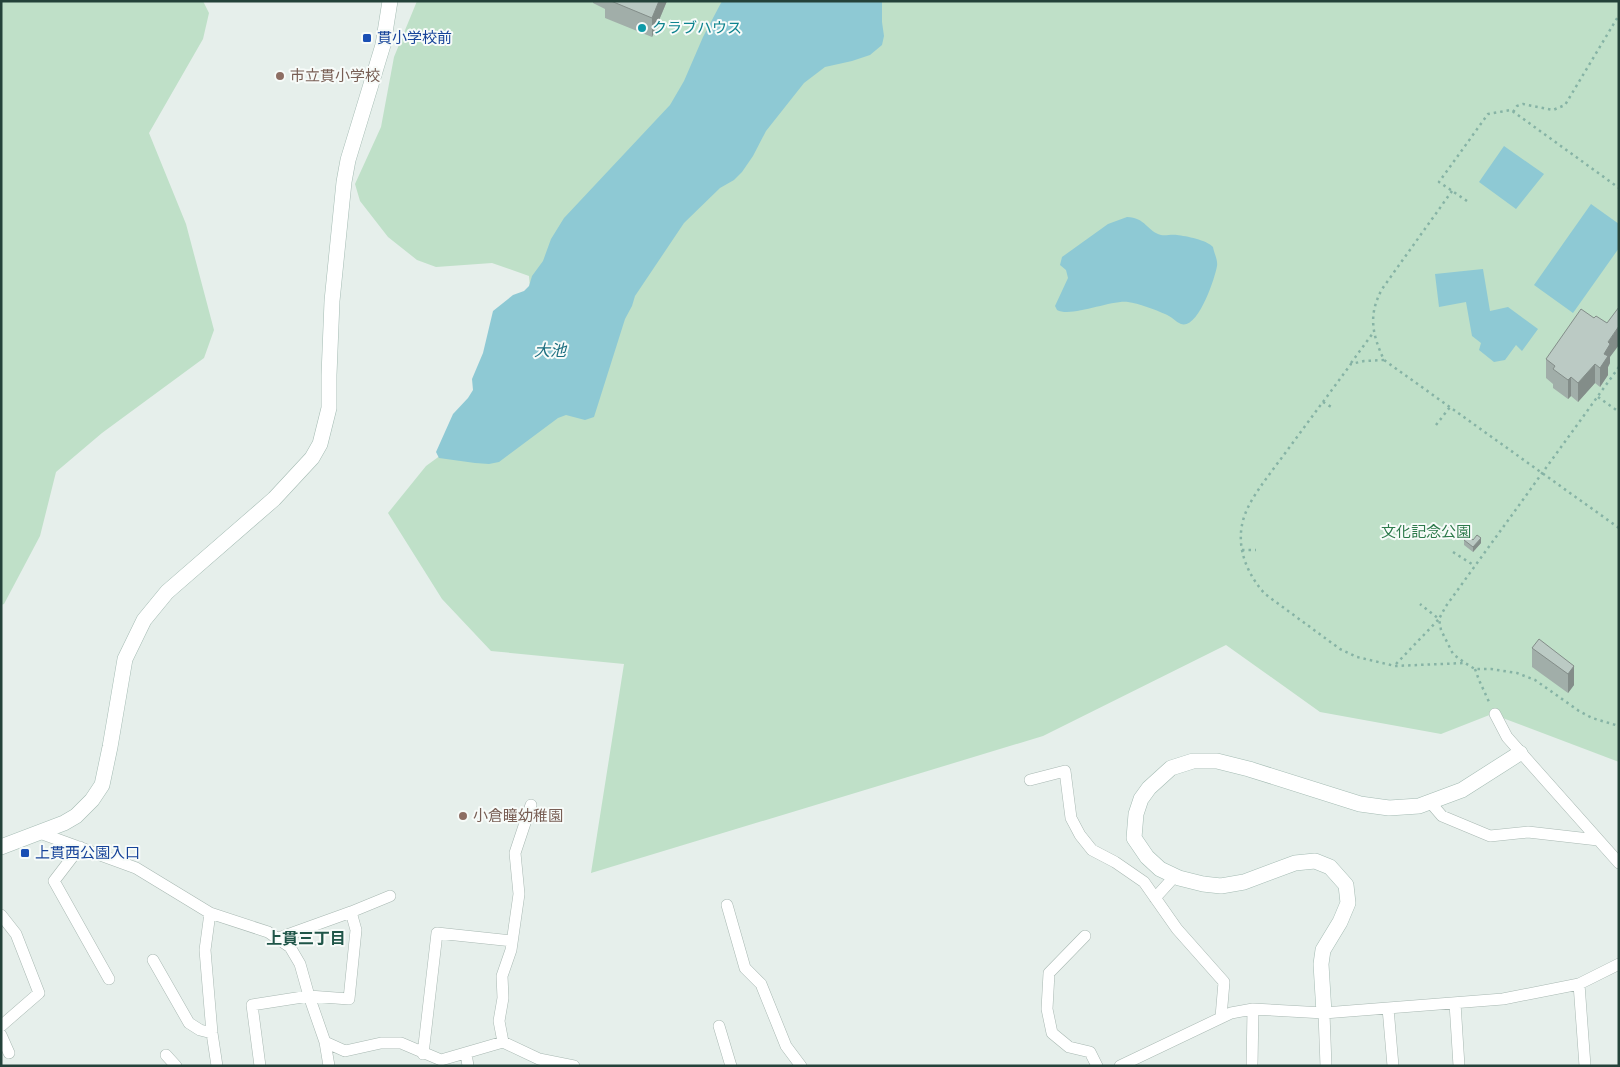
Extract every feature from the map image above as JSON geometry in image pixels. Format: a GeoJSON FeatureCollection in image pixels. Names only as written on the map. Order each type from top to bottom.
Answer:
{"type":"FeatureCollection","features":[{"type":"Feature","properties":{"kind":"street"},"geometry":{"type":"LineString","coordinates":[[1,847],[64,824],[76,816],[92,800],[102,784],[125,659],[144,620],[168,592],[274,499],[312,458],[320,444],[329,408],[328,374],[332,301],[344,182],[348,160],[383,46],[390,12],[390,1]]}},
{"type":"Feature","properties":{"kind":"street"},"geometry":{"type":"LineString","coordinates":[[1494,714],[1506,736],[1520,753],[1619,863]]}},
{"type":"Feature","properties":{"kind":"street"},"geometry":{"type":"LineString","coordinates":[[1326,1066],[1321,964],[1324,950],[1340,922],[1348,903],[1346,885],[1330,867],[1315,861],[1295,863],[1244,882],[1221,886],[1203,884],[1174,876],[1160,869],[1147,857],[1134,838],[1136,814],[1141,800],[1149,788],[1171,768],[1193,761],[1217,761],[1249,769],[1360,804],[1389,808],[1418,806],[1462,790],[1520,753]]}},
{"type":"Feature","properties":{"kind":"street"},"geometry":{"type":"LineString","coordinates":[[1030,780],[1065,771],[1071,818],[1080,835],[1092,850],[1115,862],[1144,882],[1177,929],[1224,982],[1221,1017]]}},
{"type":"Feature","properties":{"kind":"street"},"geometry":{"type":"LineString","coordinates":[[1430,802],[1442,816],[1490,836],[1528,832],[1598,840]]}},
{"type":"Feature","properties":{"kind":"street"},"geometry":{"type":"LineString","coordinates":[[503,1042],[498,1021],[503,998],[502,976],[512,941],[519,894],[515,853],[531,806]]}},
{"type":"Feature","properties":{"kind":"street"},"geometry":{"type":"LineString","coordinates":[[40,833],[136,868],[210,913],[268,932],[290,947],[300,964],[325,1042],[329,1066]]}},
{"type":"Feature","properties":{"kind":"street"},"geometry":{"type":"LineString","coordinates":[[80,847],[54,881],[109,979]]}},
{"type":"Feature","properties":{"kind":"street"},"geometry":{"type":"LineString","coordinates":[[1155,898],[1174,876]]}},
{"type":"Feature","properties":{"kind":"street"},"geometry":{"type":"LineString","coordinates":[[276,939],[390,896]]}},
{"type":"Feature","properties":{"kind":"street"},"geometry":{"type":"LineString","coordinates":[[727,905],[744,968],[761,984],[786,1046],[801,1066]]}},
{"type":"Feature","properties":{"kind":"street"},"geometry":{"type":"LineString","coordinates":[[260,1066],[252,1005],[309,996],[348,999],[356,930],[351,912]]}},
{"type":"Feature","properties":{"kind":"street"},"geometry":{"type":"LineString","coordinates":[[210,913],[205,950],[212,1033],[218,1066]]}},
{"type":"Feature","properties":{"kind":"street"},"geometry":{"type":"LineString","coordinates":[[1,915],[16,934],[39,993],[1,1026]]}},
{"type":"Feature","properties":{"kind":"street"},"geometry":{"type":"LineString","coordinates":[[424,1054],[437,933],[512,941]]}},
{"type":"Feature","properties":{"kind":"street"},"geometry":{"type":"LineString","coordinates":[[1085,936],[1049,973],[1047,1009],[1052,1033],[1069,1047],[1090,1052],[1097,1066]]}},
{"type":"Feature","properties":{"kind":"street"},"geometry":{"type":"LineString","coordinates":[[153,960],[189,1023],[200,1030],[212,1033]]}},
{"type":"Feature","properties":{"kind":"street"},"geometry":{"type":"LineString","coordinates":[[1120,1066],[1231,1013],[1253,1010],[1324,1013],[1503,999],[1579,984],[1619,964]]}},
{"type":"Feature","properties":{"kind":"street"},"geometry":{"type":"LineString","coordinates":[[1579,984],[1585,1066]]}},
{"type":"Feature","properties":{"kind":"street"},"geometry":{"type":"LineString","coordinates":[[1455,1003],[1459,1066]]}},
{"type":"Feature","properties":{"kind":"street"},"geometry":{"type":"LineString","coordinates":[[1388,1008],[1393,1066]]}},
{"type":"Feature","properties":{"kind":"street"},"geometry":{"type":"LineString","coordinates":[[1252,1066],[1253,1010]]}},
{"type":"Feature","properties":{"kind":"street"},"geometry":{"type":"LineString","coordinates":[[719,1026],[731,1066]]}},
{"type":"Feature","properties":{"kind":"street"},"geometry":{"type":"LineString","coordinates":[[1,1035],[9,1053]]}},
{"type":"Feature","properties":{"kind":"street"},"geometry":{"type":"LineString","coordinates":[[325,1042],[345,1051],[381,1042],[401,1043],[440,1060],[503,1042],[539,1062],[574,1066]]}},
{"type":"Feature","properties":{"kind":"street"},"geometry":{"type":"LineString","coordinates":[[466,1053],[468,1066]]}},
{"type":"Feature","properties":{"kind":"street"},"geometry":{"type":"LineString","coordinates":[[166,1055],[176,1066]]}},
{"type":"Feature","properties":{"kind":"path"},"geometry":{"type":"LineString","coordinates":[[1513,112],[1517,106],[1523,104],[1553,110],[1565,105],[1619,15]]}},
{"type":"Feature","properties":{"kind":"path"},"geometry":{"type":"LineString","coordinates":[[1466,201],[1439,182],[1488,114],[1511,110],[1619,188]]}},
{"type":"Feature","properties":{"kind":"path"},"geometry":{"type":"LineString","coordinates":[[1452,191],[1376,300],[1375,341],[1384,360],[1619,528]]}},
{"type":"Feature","properties":{"kind":"path"},"geometry":{"type":"LineString","coordinates":[[1374,332],[1253,498],[1244,517],[1242,550],[1247,568],[1254,582],[1265,594],[1340,649],[1357,656],[1395,666],[1465,663]]}},
{"type":"Feature","properties":{"kind":"path"},"geometry":{"type":"LineString","coordinates":[[1351,364],[1384,360]]}},
{"type":"Feature","properties":{"kind":"path"},"geometry":{"type":"LineString","coordinates":[[1395,666],[1439,618],[1619,367]]}},
{"type":"Feature","properties":{"kind":"path"},"geometry":{"type":"LineString","coordinates":[[1598,398],[1619,412]]}},
{"type":"Feature","properties":{"kind":"path"},"geometry":{"type":"LineString","coordinates":[[1323,402],[1333,408]]}},
{"type":"Feature","properties":{"kind":"path"},"geometry":{"type":"LineString","coordinates":[[1436,425],[1450,407]]}},
{"type":"Feature","properties":{"kind":"path"},"geometry":{"type":"LineString","coordinates":[[1242,550],[1256,550]]}},
{"type":"Feature","properties":{"kind":"path"},"geometry":{"type":"LineString","coordinates":[[1453,552],[1475,566]]}},
{"type":"Feature","properties":{"kind":"path"},"geometry":{"type":"LineString","coordinates":[[1420,604],[1439,618],[1441,630],[1453,654],[1465,663],[1476,668],[1517,673],[1535,680],[1586,715],[1607,724],[1619,726]]}},
{"type":"Feature","properties":{"kind":"path"},"geometry":{"type":"LineString","coordinates":[[1476,668],[1479,680],[1494,714]]}},
{"type":"Feature","properties":{"kind":"green space"},"geometry":{"type":"Polygon","coordinates":[[[1,1],[203,1],[209,13],[203,39],[149,133],[186,224],[214,330],[204,358],[102,433],[56,472],[40,536],[4,604],[1,605],[1,1]]]}},
{"type":"Feature","properties":{"kind":"green space","name":"文化記念公園"},"geometry":{"type":"Polygon","coordinates":[[[417,1],[1619,1],[1619,762],[1492,714],[1441,734],[1320,712],[1226,645],[1043,736],[591,873],[624,664],[491,651],[442,599],[388,513],[426,466],[493,417],[531,299],[529,276],[492,263],[436,267],[417,260],[388,237],[360,201],[355,184],[381,127],[394,57],[417,1]]]}},
{"type":"Feature","properties":{"kind":"water","name":"大池"},"geometry":{"type":"Polygon","coordinates":[[[722,1],[882,1],[884,36],[882,45],[870,55],[825,67],[804,83],[766,131],[742,172],[734,180],[720,188],[684,223],[635,296],[625,319],[594,417],[585,420],[566,415],[558,418],[499,462],[489,464],[439,458],[436,452],[453,414],[473,390],[472,379],[483,353],[493,311],[513,295],[524,291],[529,286],[532,276],[543,261],[551,239],[564,218],[670,105],[684,81],[703,37],[722,1]]]}},
{"type":"Feature","properties":{"kind":"water"},"geometry":{"type":"Polygon","coordinates":[[[1504,146],[1544,174],[1516,209],[1479,182],[1504,146]]]}},
{"type":"Feature","properties":{"kind":"water"},"geometry":{"type":"Polygon","coordinates":[[[1591,204],[1619,224],[1619,248],[1573,313],[1534,285],[1591,204]]]}},
{"type":"Feature","properties":{"kind":"water"},"geometry":{"type":"Polygon","coordinates":[[[1127,217],[1138,219],[1161,235],[1191,237],[1206,242],[1213,247],[1217,264],[1213,281],[1205,302],[1194,319],[1187,324],[1181,324],[1161,312],[1128,302],[1071,312],[1057,310],[1055,306],[1068,278],[1066,270],[1060,265],[1062,257],[1108,224],[1127,217]]]}},
{"type":"Feature","properties":{"kind":"water"},"geometry":{"type":"Polygon","coordinates":[[[1483,269],[1490,311],[1508,307],[1538,329],[1522,351],[1516,345],[1505,360],[1494,362],[1479,350],[1481,343],[1472,336],[1466,302],[1439,307],[1435,274],[1483,269]]]}},
{"type":"Feature","properties":{"kind":"building"},"geometry":{"type":"Polygon","coordinates":[[[611,1],[659,1],[652,18],[611,1]]]}},
{"type":"Feature","properties":{"kind":"building"},"geometry":{"type":"Polygon","coordinates":[[[1619,307],[1619,326],[1608,342],[1610,344],[1604,354],[1608,356],[1600,368],[1595,364],[1578,383],[1571,377],[1568,380],[1553,369],[1555,366],[1546,359],[1581,309],[1594,318],[1596,316],[1607,323],[1619,307]]]}},
{"type":"Feature","properties":{"kind":"building"},"geometry":{"type":"Polygon","coordinates":[[[1477,535],[1481,538],[1473,547],[1464,540],[1468,536],[1473,540],[1477,535]]]}},
{"type":"Feature","properties":{"kind":"building"},"geometry":{"type":"Polygon","coordinates":[[[1539,639],[1574,666],[1568,674],[1532,648],[1539,639]]]}},
{"type":"Feature","properties":{"kind":"place","name":"クラブハウス"},"geometry":{"type":"Point","coordinates":[642,28]}},
{"type":"Feature","properties":{"kind":"place","name":"貫小学校前"},"geometry":{"type":"Point","coordinates":[367,38]}},
{"type":"Feature","properties":{"kind":"place","name":"市立貫小学校"},"geometry":{"type":"Point","coordinates":[280,76]}},
{"type":"Feature","properties":{"kind":"place","name":"小倉瞳幼稚園"},"geometry":{"type":"Point","coordinates":[463,816]}},
{"type":"Feature","properties":{"kind":"place","name":"上貫西公園入口"},"geometry":{"type":"Point","coordinates":[25,853]}},
{"type":"Feature","properties":{"kind":"district","name":"上貫三丁目"},"geometry":{"type":"Point","coordinates":[306,938]}}]}
